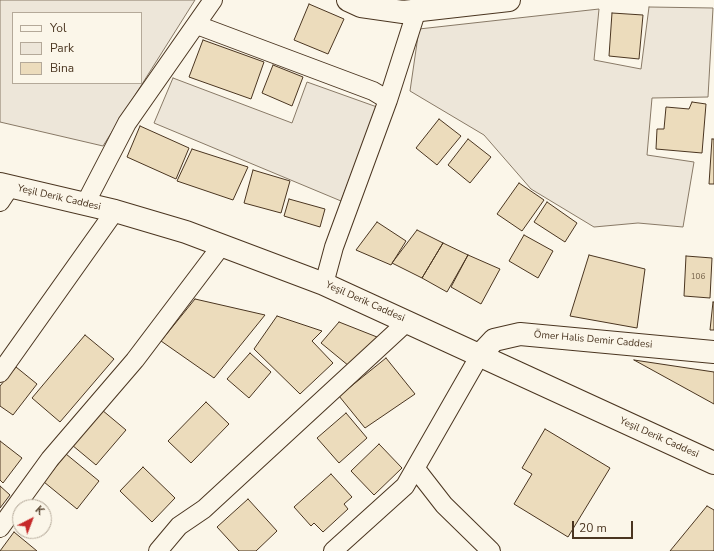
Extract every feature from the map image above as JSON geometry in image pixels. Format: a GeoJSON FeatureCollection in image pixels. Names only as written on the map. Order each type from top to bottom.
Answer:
{"type":"FeatureCollection","features":[{"type":"Feature","properties":{"kind":"main road"},"geometry":{"type":"LineString","coordinates":[[348,0],[361,6],[403,12],[419,5],[509,0]]}},
{"type":"Feature","properties":{"kind":"main road","name":"Yeşil Derik Caddesi"},"geometry":{"type":"LineString","coordinates":[[3,191],[85,204],[115,211],[186,232],[324,284],[408,321],[714,463]]}},
{"type":"Feature","properties":{"kind":"main road","name":"Ömer Halis Demir Caddesi"},"geometry":{"type":"LineString","coordinates":[[480,355],[494,340],[520,334],[714,352]]}},
{"type":"Feature","properties":{"kind":"street"},"geometry":{"type":"LineString","coordinates":[[85,204],[127,123],[197,25],[213,0]]}},
{"type":"Feature","properties":{"kind":"street"},"geometry":{"type":"LineString","coordinates":[[324,284],[334,247],[388,100],[419,5]]}},
{"type":"Feature","properties":{"kind":"street"},"geometry":{"type":"LineString","coordinates":[[197,25],[373,91],[388,100]]}},
{"type":"Feature","properties":{"kind":"street"},"geometry":{"type":"LineString","coordinates":[[0,373],[115,211]]}},
{"type":"Feature","properties":{"kind":"street"},"geometry":{"type":"LineString","coordinates":[[0,528],[50,459],[135,360],[222,245]]}},
{"type":"Feature","properties":{"kind":"street"},"geometry":{"type":"LineString","coordinates":[[158,551],[179,526],[204,509],[408,321]]}},
{"type":"Feature","properties":{"kind":"street"},"geometry":{"type":"LineString","coordinates":[[333,551],[405,486],[480,355]]}},
{"type":"Feature","properties":{"kind":"street"},"geometry":{"type":"LineString","coordinates":[[416,469],[444,505],[491,551]]}},
{"type":"Feature","properties":{"kind":"green space"},"geometry":{"type":"Polygon","coordinates":[[[0,0],[195,0],[103,146],[0,122],[0,0]]]}},
{"type":"Feature","properties":{"kind":"green space"},"geometry":{"type":"Polygon","coordinates":[[[649,7],[713,8],[708,97],[652,98],[647,155],[694,162],[683,227],[638,223],[594,227],[531,189],[484,135],[410,91],[419,29],[599,9],[594,60],[641,69],[649,7]]]}},
{"type":"Feature","properties":{"kind":"green space"},"geometry":{"type":"Polygon","coordinates":[[[173,78],[292,123],[307,82],[377,107],[341,201],[154,123],[173,78]]]}},
{"type":"Feature","properties":{"kind":"building"},"geometry":{"type":"Polygon","coordinates":[[[309,4],[344,19],[328,54],[294,40],[309,4]]]}},
{"type":"Feature","properties":{"kind":"building"},"geometry":{"type":"Polygon","coordinates":[[[612,13],[643,15],[639,59],[609,56],[612,13]]]}},
{"type":"Feature","properties":{"kind":"building"},"geometry":{"type":"Polygon","coordinates":[[[203,40],[264,62],[251,99],[189,77],[203,40]]]}},
{"type":"Feature","properties":{"kind":"building"},"geometry":{"type":"Polygon","coordinates":[[[273,65],[303,77],[292,106],[262,93],[273,65]]]}},
{"type":"Feature","properties":{"kind":"building"},"geometry":{"type":"Polygon","coordinates":[[[692,102],[706,104],[702,153],[656,149],[657,129],[664,129],[666,107],[689,109],[692,102]]]}},
{"type":"Feature","properties":{"kind":"building"},"geometry":{"type":"Polygon","coordinates":[[[439,119],[461,136],[437,165],[416,148],[439,119]]]}},
{"type":"Feature","properties":{"kind":"building"},"geometry":{"type":"Polygon","coordinates":[[[140,126],[189,148],[176,179],[127,157],[140,126]]]}},
{"type":"Feature","properties":{"kind":"building"},"geometry":{"type":"Polygon","coordinates":[[[468,139],[491,157],[470,183],[448,165],[468,139]]]}},
{"type":"Feature","properties":{"kind":"building"},"geometry":{"type":"Polygon","coordinates":[[[712,139],[714,139],[714,184],[709,184],[712,139]]]}},
{"type":"Feature","properties":{"kind":"building"},"geometry":{"type":"Polygon","coordinates":[[[192,149],[248,167],[233,200],[177,181],[192,149]]]}},
{"type":"Feature","properties":{"kind":"building"},"geometry":{"type":"Polygon","coordinates":[[[253,170],[290,181],[281,213],[244,203],[253,170]]]}},
{"type":"Feature","properties":{"kind":"building"},"geometry":{"type":"Polygon","coordinates":[[[519,183],[544,200],[522,231],[497,214],[519,183]]]}},
{"type":"Feature","properties":{"kind":"building"},"geometry":{"type":"Polygon","coordinates":[[[289,199],[325,209],[320,227],[284,216],[289,199]]]}},
{"type":"Feature","properties":{"kind":"building"},"geometry":{"type":"Polygon","coordinates":[[[547,202],[577,223],[565,242],[534,222],[547,202]]]}},
{"type":"Feature","properties":{"kind":"building"},"geometry":{"type":"Polygon","coordinates":[[[377,222],[406,241],[391,265],[356,250],[377,222]]]}},
{"type":"Feature","properties":{"kind":"building"},"geometry":{"type":"Polygon","coordinates":[[[417,230],[443,243],[422,278],[392,263],[417,230]]]}},
{"type":"Feature","properties":{"kind":"building"},"geometry":{"type":"Polygon","coordinates":[[[524,235],[553,251],[538,278],[509,261],[524,235]]]}},
{"type":"Feature","properties":{"kind":"building"},"geometry":{"type":"Polygon","coordinates":[[[443,243],[468,255],[447,292],[422,278],[443,243]]]}},
{"type":"Feature","properties":{"kind":"building"},"geometry":{"type":"Polygon","coordinates":[[[468,255],[500,269],[481,304],[451,287],[468,255]]]}},
{"type":"Feature","properties":{"kind":"building"},"geometry":{"type":"Polygon","coordinates":[[[589,255],[645,269],[637,328],[570,316],[589,255]]]}},
{"type":"Feature","properties":{"kind":"building"},"geometry":{"type":"Polygon","coordinates":[[[686,256],[712,258],[710,298],[684,296],[686,256]]]}},
{"type":"Feature","properties":{"kind":"building"},"geometry":{"type":"Polygon","coordinates":[[[195,299],[265,315],[214,378],[161,341],[195,299]]]}},
{"type":"Feature","properties":{"kind":"building"},"geometry":{"type":"Polygon","coordinates":[[[713,302],[714,330],[710,330],[713,302]]]}},
{"type":"Feature","properties":{"kind":"building"},"geometry":{"type":"Polygon","coordinates":[[[277,316],[322,331],[312,341],[333,363],[300,394],[254,349],[277,316]]]}},
{"type":"Feature","properties":{"kind":"building"},"geometry":{"type":"Polygon","coordinates":[[[339,322],[377,337],[349,366],[321,343],[339,322]]]}},
{"type":"Feature","properties":{"kind":"building"},"geometry":{"type":"Polygon","coordinates":[[[85,335],[114,359],[60,422],[32,398],[85,335]]]}},
{"type":"Feature","properties":{"kind":"building"},"geometry":{"type":"Polygon","coordinates":[[[250,353],[271,372],[249,398],[227,379],[250,353]]]}},
{"type":"Feature","properties":{"kind":"building"},"geometry":{"type":"Polygon","coordinates":[[[386,358],[415,394],[365,428],[339,396],[386,358]]]}},
{"type":"Feature","properties":{"kind":"building"},"geometry":{"type":"Polygon","coordinates":[[[634,360],[714,372],[714,404],[634,360]]]}},
{"type":"Feature","properties":{"kind":"building"},"geometry":{"type":"Polygon","coordinates":[[[16,367],[37,384],[13,415],[0,406],[0,386],[16,367]]]}},
{"type":"Feature","properties":{"kind":"building"},"geometry":{"type":"Polygon","coordinates":[[[206,402],[229,424],[191,463],[168,441],[206,402]]]}},
{"type":"Feature","properties":{"kind":"building"},"geometry":{"type":"Polygon","coordinates":[[[102,410],[126,430],[96,465],[72,445],[102,410]]]}},
{"type":"Feature","properties":{"kind":"building"},"geometry":{"type":"Polygon","coordinates":[[[346,413],[367,438],[339,463],[317,438],[346,413]]]}},
{"type":"Feature","properties":{"kind":"building"},"geometry":{"type":"Polygon","coordinates":[[[545,429],[610,468],[568,537],[514,504],[532,474],[522,468],[545,429]]]}},
{"type":"Feature","properties":{"kind":"building"},"geometry":{"type":"Polygon","coordinates":[[[0,441],[22,458],[3,483],[0,480],[0,441]]]}},
{"type":"Feature","properties":{"kind":"building"},"geometry":{"type":"Polygon","coordinates":[[[379,444],[402,468],[374,495],[351,471],[379,444]]]}},
{"type":"Feature","properties":{"kind":"building"},"geometry":{"type":"Polygon","coordinates":[[[66,454],[99,481],[77,509],[44,482],[66,454]]]}},
{"type":"Feature","properties":{"kind":"building"},"geometry":{"type":"Polygon","coordinates":[[[143,467],[175,498],[152,522],[120,491],[143,467]]]}},
{"type":"Feature","properties":{"kind":"building"},"geometry":{"type":"Polygon","coordinates":[[[331,474],[352,497],[344,504],[348,509],[323,532],[314,523],[311,526],[294,507],[331,474]]]}},
{"type":"Feature","properties":{"kind":"building"},"geometry":{"type":"Polygon","coordinates":[[[0,486],[10,495],[0,508],[0,486]]]}},
{"type":"Feature","properties":{"kind":"building"},"geometry":{"type":"Polygon","coordinates":[[[248,499],[277,531],[256,551],[239,551],[217,527],[248,499]]]}},
{"type":"Feature","properties":{"kind":"building"},"geometry":{"type":"Polygon","coordinates":[[[707,506],[714,510],[714,551],[670,551],[707,506]]]}},
{"type":"Feature","properties":{"kind":"building"},"geometry":{"type":"Polygon","coordinates":[[[12,535],[12,539],[22,539],[37,551],[0,551],[12,535]]]}}]}
